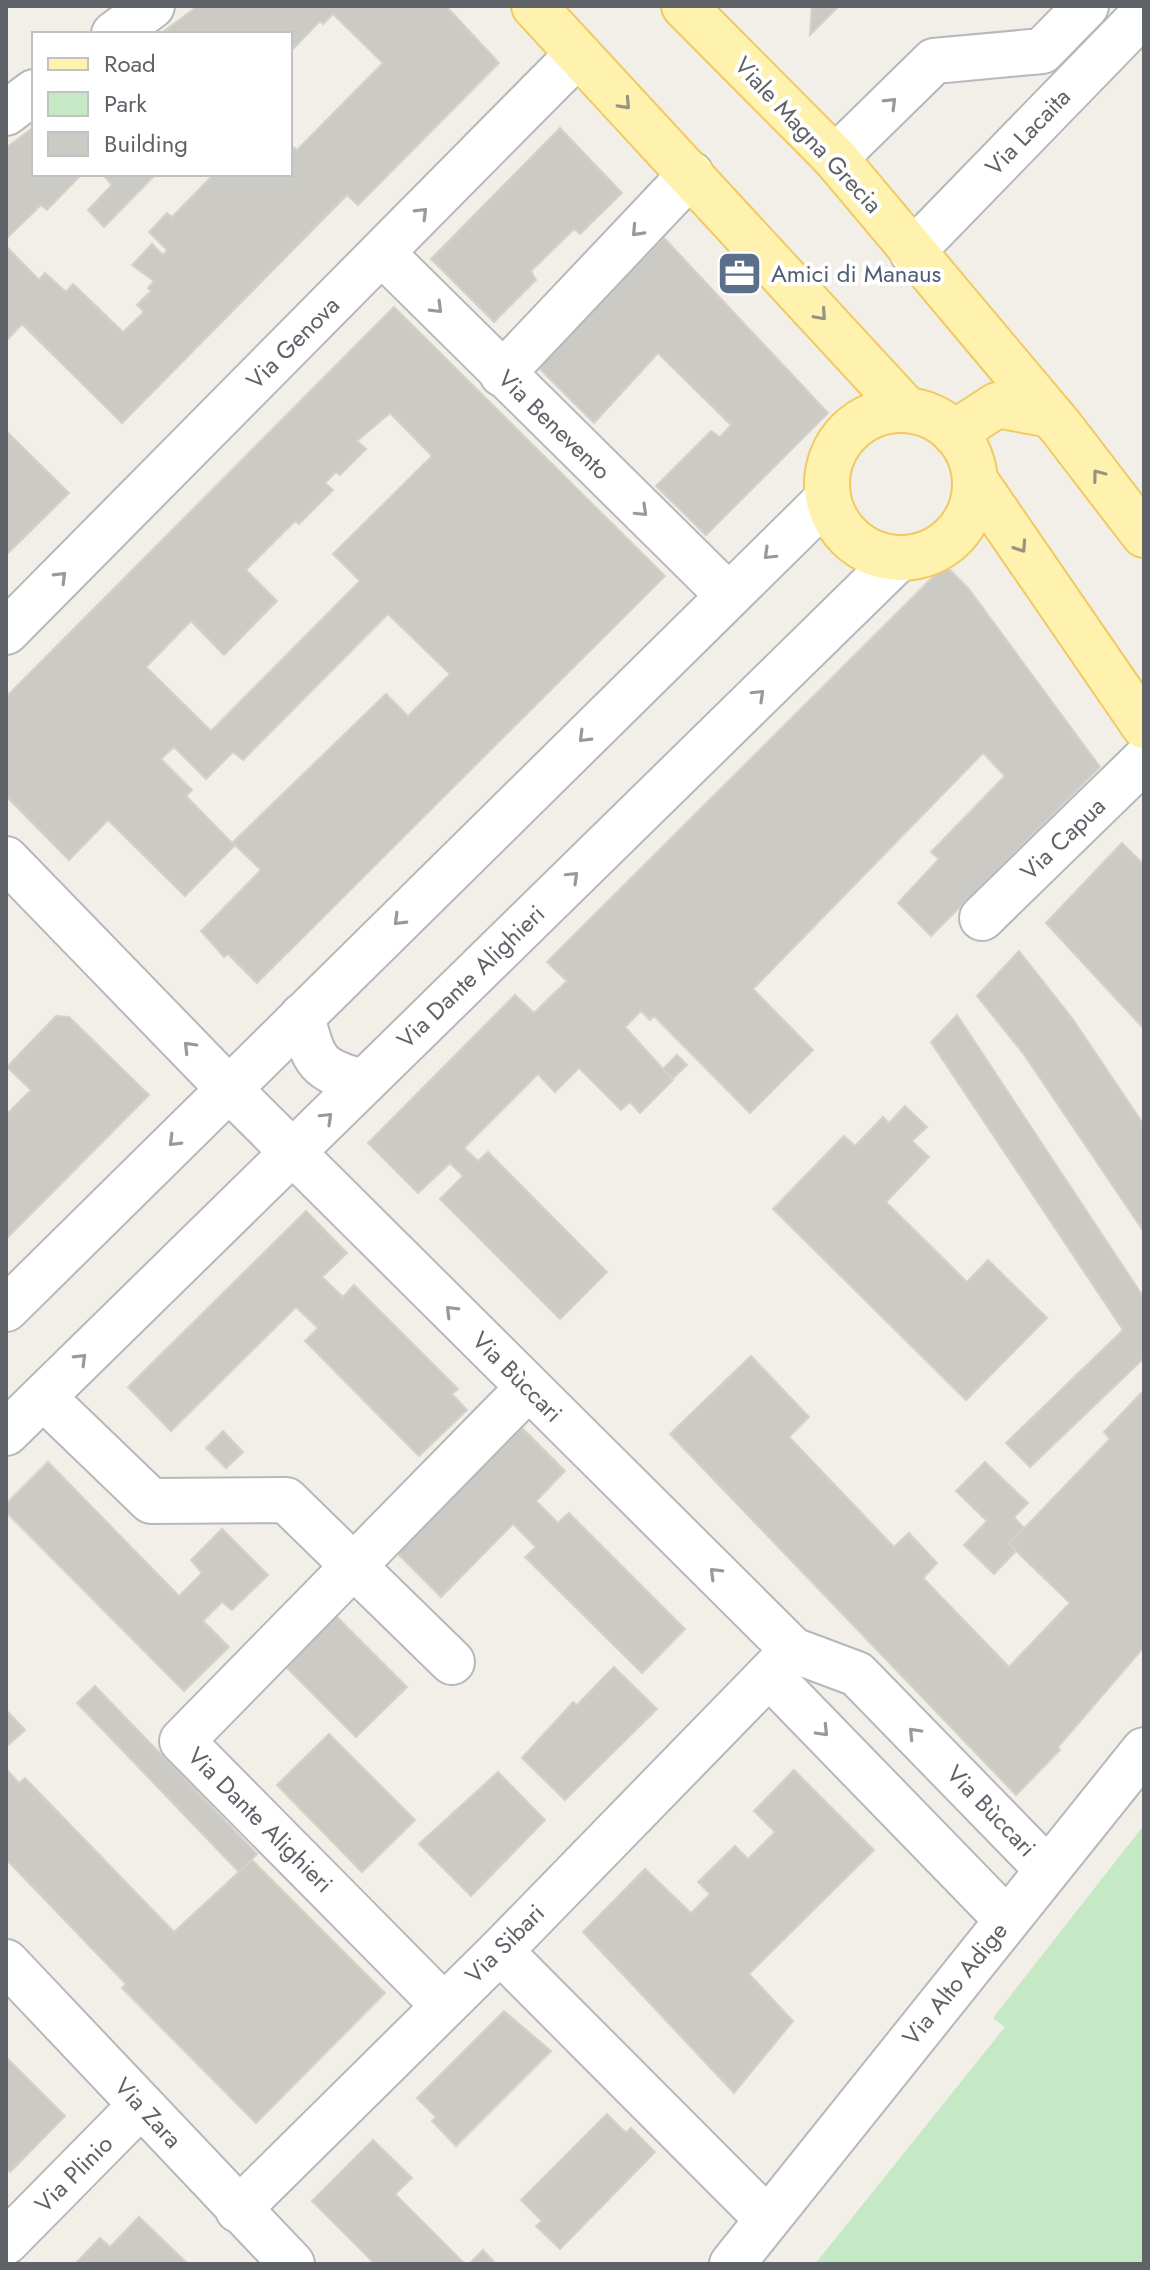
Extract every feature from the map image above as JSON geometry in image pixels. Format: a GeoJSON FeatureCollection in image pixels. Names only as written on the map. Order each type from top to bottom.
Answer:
{"type":"FeatureCollection","features":[{"type":"Feature","properties":{"kind":"main road"},"geometry":{"type":"LineString","coordinates":[[534,6],[905,408]]}},
{"type":"Feature","properties":{"kind":"main road","name":"Viale Magna Grecia"},"geometry":{"type":"LineString","coordinates":[[684,6],[835,158],[1051,415],[1144,535]]}},
{"type":"Feature","properties":{"kind":"main road"},"geometry":{"type":"LineString","coordinates":[[954,433],[997,405],[1051,415]]}},
{"type":"Feature","properties":{"kind":"main road"},"geometry":{"type":"LineString","coordinates":[[977,483],[970,516],[948,543],[917,558],[882,557],[861,548],[843,532],[826,500],[828,466],[844,435],[871,415],[905,408],[938,418],[966,445],[977,483],[1144,726]]}},
{"type":"Feature","properties":{"kind":"street"},"geometry":{"type":"LineString","coordinates":[[117,32],[152,6]]}},
{"type":"Feature","properties":{"kind":"street"},"geometry":{"type":"LineString","coordinates":[[835,158],[934,61],[1042,51],[1086,6]]}},
{"type":"Feature","properties":{"kind":"street","name":"Via Lacaita"},"geometry":{"type":"LineString","coordinates":[[912,252],[1144,13]]}},
{"type":"Feature","properties":{"kind":"street","name":"Via Genova"},"geometry":{"type":"LineString","coordinates":[[6,632],[578,54]]}},
{"type":"Feature","properties":{"kind":"street"},"geometry":{"type":"LineString","coordinates":[[6,113],[32,94]]}},
{"type":"Feature","properties":{"kind":"street"},"geometry":{"type":"LineString","coordinates":[[502,374],[691,174]]}},
{"type":"Feature","properties":{"kind":"street","name":"Via Benevento"},"geometry":{"type":"LineString","coordinates":[[382,253],[728,595]]}},
{"type":"Feature","properties":{"kind":"street"},"geometry":{"type":"LineString","coordinates":[[6,1309],[227,1087],[826,500]]}},
{"type":"Feature","properties":{"kind":"street","name":"Via Dante Alighieri"},"geometry":{"type":"LineString","coordinates":[[6,1433],[899,558]]}},
{"type":"Feature","properties":{"kind":"street","name":"Via Capua"},"geometry":{"type":"LineString","coordinates":[[982,918],[1144,760]]}},
{"type":"Feature","properties":{"kind":"street","name":"Via Bùccari"},"geometry":{"type":"LineString","coordinates":[[6,859],[227,1087],[528,1388],[781,1663],[1007,1920]]}},
{"type":"Feature","properties":{"kind":"street"},"geometry":{"type":"LineString","coordinates":[[302,1016],[312,1054],[332,1074],[364,1082]]}},
{"type":"Feature","properties":{"kind":"street","name":"Via Dante Alighieri"},"geometry":{"type":"LineString","coordinates":[[443,2005],[182,1741],[528,1388]]}},
{"type":"Feature","properties":{"kind":"street"},"geometry":{"type":"LineString","coordinates":[[43,1397],[151,1501],[286,1500],[452,1662]]}},
{"type":"Feature","properties":{"kind":"street","name":"Via Bùccari"},"geometry":{"type":"LineString","coordinates":[[781,1663],[857,1674],[1047,1869]]}},
{"type":"Feature","properties":{"kind":"street","name":"Via Sibari"},"geometry":{"type":"LineString","coordinates":[[238,2210],[500,1951],[781,1663]]}},
{"type":"Feature","properties":{"kind":"street","name":"Via Alto Adige"},"geometry":{"type":"LineString","coordinates":[[732,2264],[1144,1750]]}},
{"type":"Feature","properties":{"kind":"street"},"geometry":{"type":"LineString","coordinates":[[500,1951],[767,2219]]}},
{"type":"Feature","properties":{"kind":"street","name":"Via Zara"},"geometry":{"type":"LineString","coordinates":[[6,1962],[292,2264]]}},
{"type":"Feature","properties":{"kind":"street","name":"Via Plinio"},"geometry":{"type":"LineString","coordinates":[[6,2242],[141,2105]]}},
{"type":"Feature","properties":{"kind":"green space"},"geometry":{"type":"Polygon","coordinates":[[[1144,1825],[1144,2264],[815,2264],[1005,2027],[993,2018],[1144,1825]]]}},
{"type":"Feature","properties":{"kind":"building"},"geometry":{"type":"Polygon","coordinates":[[[198,6],[446,6],[499,63],[358,205],[347,195],[122,423],[22,324],[6,341],[6,246],[39,280],[45,273],[66,292],[73,284],[123,332],[144,312],[137,305],[151,291],[148,288],[154,281],[132,265],[152,244],[163,255],[167,250],[149,232],[167,213],[172,217],[212,176],[292,176],[292,146],[297,150],[383,63],[333,14],[323,24],[320,21],[292,50],[292,32],[163,32],[198,6]]]}},
{"type":"Feature","properties":{"kind":"building"},"geometry":{"type":"Polygon","coordinates":[[[812,6],[839,6],[810,35],[812,6]]]}},
{"type":"Feature","properties":{"kind":"building"},"geometry":{"type":"Polygon","coordinates":[[[32,128],[32,176],[80,176],[47,210],[41,205],[6,239],[6,148],[32,128]]]}},
{"type":"Feature","properties":{"kind":"building"},"geometry":{"type":"Polygon","coordinates":[[[560,128],[622,193],[580,234],[574,229],[531,271],[536,280],[494,322],[431,259],[560,128]]]}},
{"type":"Feature","properties":{"kind":"building"},"geometry":{"type":"Polygon","coordinates":[[[104,176],[154,176],[104,227],[88,210],[112,185],[104,176]]]}},
{"type":"Feature","properties":{"kind":"building"},"geometry":{"type":"Polygon","coordinates":[[[664,238],[828,413],[706,535],[656,486],[711,431],[720,437],[731,425],[658,353],[594,423],[537,366],[664,238]]]}},
{"type":"Feature","properties":{"kind":"building"},"geometry":{"type":"Polygon","coordinates":[[[394,307],[665,576],[257,983],[228,954],[224,957],[201,931],[261,870],[235,845],[185,896],[108,820],[69,860],[6,796],[6,697],[394,307]],[[390,413],[357,441],[366,449],[340,475],[336,472],[325,483],[333,490],[299,524],[295,521],[246,570],[277,601],[224,655],[191,621],[146,667],[211,731],[360,581],[333,554],[432,456],[390,413]],[[388,614],[243,760],[233,752],[206,779],[174,747],[161,759],[192,790],[186,796],[232,843],[386,694],[408,716],[450,674],[388,614]]]}},
{"type":"Feature","properties":{"kind":"building"},"geometry":{"type":"Polygon","coordinates":[[[6,431],[69,493],[6,555],[6,431]]]}},
{"type":"Feature","properties":{"kind":"building"},"geometry":{"type":"Polygon","coordinates":[[[945,565],[968,588],[1100,767],[931,936],[898,903],[939,859],[931,852],[1005,776],[983,753],[753,989],[813,1050],[750,1113],[654,1016],[650,1020],[641,1011],[625,1027],[673,1080],[640,1113],[630,1102],[621,1110],[579,1068],[555,1092],[538,1074],[464,1148],[478,1161],[488,1152],[607,1272],[560,1319],[440,1199],[463,1176],[450,1163],[418,1193],[368,1143],[515,995],[534,1013],[567,981],[547,962],[945,565]]]}},
{"type":"Feature","properties":{"kind":"building"},"geometry":{"type":"Polygon","coordinates":[[[1122,843],[1144,865],[1144,1029],[1046,923],[1122,843]]]}},
{"type":"Feature","properties":{"kind":"building"},"geometry":{"type":"Polygon","coordinates":[[[1019,951],[1072,1018],[1144,1125],[1144,1232],[1023,1053],[977,996],[1019,951]]]}},
{"type":"Feature","properties":{"kind":"building"},"geometry":{"type":"Polygon","coordinates":[[[957,1015],[1144,1298],[1144,1358],[1030,1467],[1006,1443],[1123,1330],[931,1042],[957,1015]]]}},
{"type":"Feature","properties":{"kind":"building"},"geometry":{"type":"Polygon","coordinates":[[[56,1016],[69,1017],[149,1095],[6,1239],[6,1115],[31,1090],[7,1067],[56,1016]]]}},
{"type":"Feature","properties":{"kind":"building"},"geometry":{"type":"Polygon","coordinates":[[[677,1055],[687,1065],[672,1079],[663,1069],[677,1055]]]}},
{"type":"Feature","properties":{"kind":"building"},"geometry":{"type":"Polygon","coordinates":[[[905,1106],[927,1127],[912,1141],[929,1157],[886,1202],[967,1282],[988,1260],[1047,1318],[966,1400],[773,1209],[844,1136],[855,1146],[883,1117],[889,1123],[905,1106]]]}},
{"type":"Feature","properties":{"kind":"building"},"geometry":{"type":"Polygon","coordinates":[[[306,1211],[347,1253],[322,1277],[343,1297],[354,1285],[458,1389],[452,1394],[467,1410],[419,1456],[305,1341],[318,1328],[296,1307],[171,1431],[128,1387],[306,1211]]]}},
{"type":"Feature","properties":{"kind":"building"},"geometry":{"type":"Polygon","coordinates":[[[751,1356],[809,1417],[789,1437],[894,1547],[909,1533],[937,1563],[923,1578],[1009,1667],[1070,1603],[1009,1544],[1110,1439],[1104,1432],[1144,1390],[1144,1647],[1058,1747],[1060,1750],[1016,1795],[670,1434],[751,1356]]]}},
{"type":"Feature","properties":{"kind":"building"},"geometry":{"type":"Polygon","coordinates":[[[522,1428],[565,1471],[536,1501],[558,1523],[569,1513],[685,1629],[642,1673],[525,1557],[536,1547],[513,1524],[441,1597],[397,1553],[522,1428]]]}},
{"type":"Feature","properties":{"kind":"building"},"geometry":{"type":"Polygon","coordinates":[[[223,1431],[243,1452],[226,1468],[206,1448],[223,1431]]]}},
{"type":"Feature","properties":{"kind":"building"},"geometry":{"type":"Polygon","coordinates":[[[48,1462],[179,1596],[202,1573],[191,1560],[222,1529],[268,1575],[232,1610],[222,1602],[203,1621],[229,1647],[184,1691],[6,1512],[6,1504],[48,1462]]]}},
{"type":"Feature","properties":{"kind":"building"},"geometry":{"type":"Polygon","coordinates":[[[985,1462],[1028,1503],[1014,1517],[1024,1528],[1009,1544],[1016,1551],[994,1574],[964,1545],[987,1521],[956,1491],[985,1462]]]}},
{"type":"Feature","properties":{"kind":"building"},"geometry":{"type":"Polygon","coordinates":[[[330,1610],[407,1687],[356,1737],[279,1660],[330,1610]]]}},
{"type":"Feature","properties":{"kind":"building"},"geometry":{"type":"Polygon","coordinates":[[[614,1667],[657,1709],[565,1800],[522,1758],[573,1702],[577,1705],[614,1667]]]}},
{"type":"Feature","properties":{"kind":"building"},"geometry":{"type":"Polygon","coordinates":[[[95,1686],[257,1854],[239,1872],[77,1703],[95,1686]]]}},
{"type":"Feature","properties":{"kind":"building"},"geometry":{"type":"Polygon","coordinates":[[[6,1710],[25,1730],[6,1747],[6,1710]]]}},
{"type":"Feature","properties":{"kind":"building"},"geometry":{"type":"Polygon","coordinates":[[[329,1734],[415,1820],[362,1872],[277,1785],[329,1734]]]}},
{"type":"Feature","properties":{"kind":"building"},"geometry":{"type":"Polygon","coordinates":[[[6,1769],[19,1783],[25,1778],[174,1932],[252,1860],[385,1993],[256,2123],[122,1988],[126,1984],[6,1859],[6,1769]]]}},
{"type":"Feature","properties":{"kind":"building"},"geometry":{"type":"Polygon","coordinates":[[[794,1770],[874,1850],[749,1974],[793,2021],[734,2093],[583,1932],[645,1869],[691,1913],[710,1894],[698,1882],[735,1846],[748,1859],[775,1832],[754,1811],[794,1770]]]}},
{"type":"Feature","properties":{"kind":"building"},"geometry":{"type":"Polygon","coordinates":[[[498,1772],[545,1820],[471,1896],[419,1844],[498,1772]]]}},
{"type":"Feature","properties":{"kind":"building"},"geometry":{"type":"Polygon","coordinates":[[[504,2011],[551,2051],[456,2146],[432,2121],[436,2117],[417,2098],[504,2011]]]}},
{"type":"Feature","properties":{"kind":"building"},"geometry":{"type":"Polygon","coordinates":[[[6,2057],[65,2116],[10,2172],[6,2168],[6,2057]]]}},
{"type":"Feature","properties":{"kind":"building"},"geometry":{"type":"Polygon","coordinates":[[[607,2114],[626,2133],[631,2128],[655,2152],[560,2249],[536,2226],[542,2221],[521,2200],[607,2114]]]}},
{"type":"Feature","properties":{"kind":"building"},"geometry":{"type":"Polygon","coordinates":[[[373,2140],[412,2178],[395,2194],[465,2264],[375,2264],[312,2201],[373,2140]]]}},
{"type":"Feature","properties":{"kind":"building"},"geometry":{"type":"Polygon","coordinates":[[[139,2217],[188,2264],[75,2264],[100,2238],[110,2247],[139,2217]]]}},
{"type":"Feature","properties":{"kind":"building"},"geometry":{"type":"Polygon","coordinates":[[[483,2250],[496,2264],[469,2264],[483,2250]]]}},
{"type":"Feature","properties":{"kind":"place","name":"Amici di Manaus"},"geometry":{"type":"Point","coordinates":[740,274]}}]}
